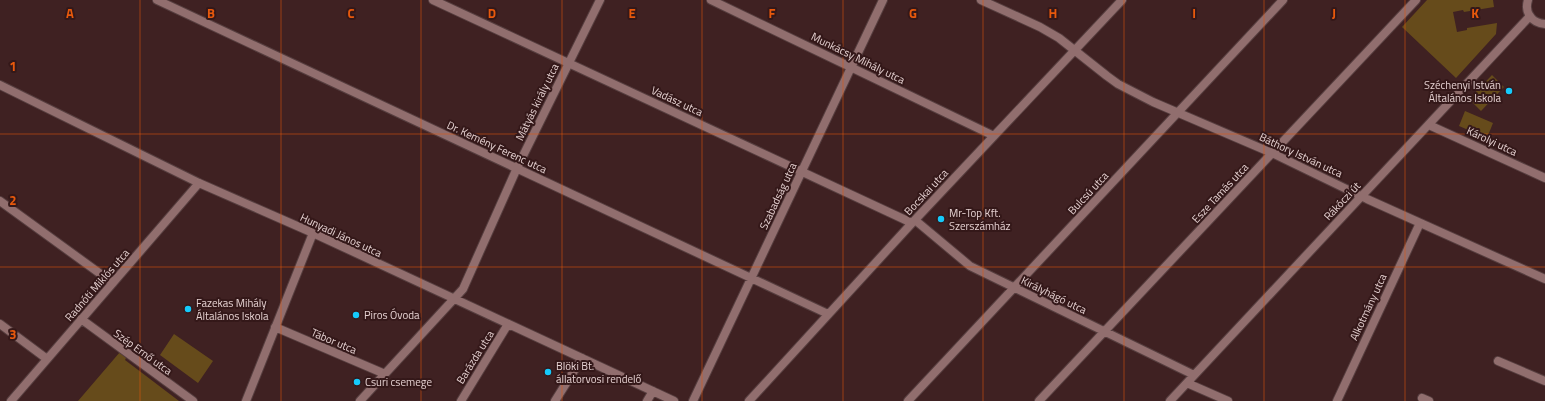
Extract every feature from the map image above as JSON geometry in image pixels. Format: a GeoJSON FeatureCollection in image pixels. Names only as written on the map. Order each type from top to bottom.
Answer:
{"type":"FeatureCollection","features":[{"type":"Feature","properties":{"kind":"street","name":"Dr. Kemény Ferenc utca"},"geometry":{"type":"LineString","coordinates":[[157,0],[752,277],[828,314]]}},
{"type":"Feature","properties":{"kind":"street","name":"Vadász utca"},"geometry":{"type":"LineString","coordinates":[[433,0],[802,171],[914,221]]}},
{"type":"Feature","properties":{"kind":"street","name":"Mátyás király utca"},"geometry":{"type":"LineString","coordinates":[[454,299],[466,283],[518,168],[600,0]]}},
{"type":"Feature","properties":{"kind":"street","name":"Munkácsy Mihály utca"},"geometry":{"type":"LineString","coordinates":[[711,0],[994,136]]}},
{"type":"Feature","properties":{"kind":"street","name":"Szabadság utca"},"geometry":{"type":"LineString","coordinates":[[693,401],[883,0]]}},
{"type":"Feature","properties":{"kind":"street","name":"Báthory István utca"},"geometry":{"type":"LineString","coordinates":[[981,0],[1040,27],[1059,38],[1118,84],[1178,113],[1272,153],[1361,196],[1545,279]]}},
{"type":"Feature","properties":{"kind":"street","name":"Bocskai utca"},"geometry":{"type":"LineString","coordinates":[[749,401],[914,221],[1122,0]]}},
{"type":"Feature","properties":{"kind":"street","name":"Bulcsú utca"},"geometry":{"type":"LineString","coordinates":[[908,401],[1283,0]]}},
{"type":"Feature","properties":{"kind":"street","name":"Esze Tamás utca"},"geometry":{"type":"LineString","coordinates":[[1039,401],[1416,0]]}},
{"type":"Feature","properties":{"kind":"street"},"geometry":{"type":"LineString","coordinates":[[1525,1],[1530,16],[1538,23],[1545,24]]}},
{"type":"Feature","properties":{"kind":"street","name":"Rákóczi út"},"geometry":{"type":"LineString","coordinates":[[1170,401],[1530,16]]}},
{"type":"Feature","properties":{"kind":"street","name":"Hunyadi János utca"},"geometry":{"type":"LineString","coordinates":[[0,85],[200,182],[674,401]]}},
{"type":"Feature","properties":{"kind":"street","name":"Károlyi utca"},"geometry":{"type":"LineString","coordinates":[[1429,125],[1545,178]]}},
{"type":"Feature","properties":{"kind":"street","name":"Radnóti Miklós utca"},"geometry":{"type":"LineString","coordinates":[[11,401],[200,182]]}},
{"type":"Feature","properties":{"kind":"street"},"geometry":{"type":"LineString","coordinates":[[0,200],[113,283]]}},
{"type":"Feature","properties":{"kind":"street","name":"Királyhágó utca"},"geometry":{"type":"LineString","coordinates":[[914,221],[970,266],[1194,375]]}},
{"type":"Feature","properties":{"kind":"street","name":"Alkotmány utca"},"geometry":{"type":"LineString","coordinates":[[1337,401],[1420,223]]}},
{"type":"Feature","properties":{"kind":"street"},"geometry":{"type":"LineString","coordinates":[[246,401],[313,233]]}},
{"type":"Feature","properties":{"kind":"street"},"geometry":{"type":"LineString","coordinates":[[360,401],[454,299]]}},
{"type":"Feature","properties":{"kind":"street","name":"Szép Ernő utca"},"geometry":{"type":"LineString","coordinates":[[81,320],[193,401]]}},
{"type":"Feature","properties":{"kind":"street"},"geometry":{"type":"LineString","coordinates":[[0,324],[47,359]]}},
{"type":"Feature","properties":{"kind":"street","name":"Barázda utca"},"geometry":{"type":"LineString","coordinates":[[461,401],[508,324]]}},
{"type":"Feature","properties":{"kind":"street","name":"Tábor utca"},"geometry":{"type":"LineString","coordinates":[[275,327],[385,374]]}},
{"type":"Feature","properties":{"kind":"street"},"geometry":{"type":"LineString","coordinates":[[555,401],[582,358]]}},
{"type":"Feature","properties":{"kind":"street"},"geometry":{"type":"LineString","coordinates":[[1498,361],[1545,381]]}},
{"type":"Feature","properties":{"kind":"street"},"geometry":{"type":"LineString","coordinates":[[1187,383],[1228,401]]}},
{"type":"Feature","properties":{"kind":"street"},"geometry":{"type":"LineString","coordinates":[[647,401],[653,391]]}},
{"type":"Feature","properties":{"kind":"shaded area"},"geometry":{"type":"Polygon","coordinates":[[[1427,0],[1493,0],[1494,7],[1464,12],[1463,10],[1453,12],[1457,32],[1467,30],[1467,28],[1497,23],[1496,34],[1456,78],[1402,27],[1427,0]]]}},
{"type":"Feature","properties":{"kind":"shaded area"},"geometry":{"type":"Polygon","coordinates":[[[1492,75],[1504,87],[1481,111],[1469,99],[1492,75]]]}},
{"type":"Feature","properties":{"kind":"shaded area"},"geometry":{"type":"Polygon","coordinates":[[[1465,111],[1493,123],[1487,138],[1459,126],[1465,111]]]}},
{"type":"Feature","properties":{"kind":"shaded area"},"geometry":{"type":"Polygon","coordinates":[[[174,334],[213,361],[198,383],[160,355],[174,334]]]}},
{"type":"Feature","properties":{"kind":"shaded area"},"geometry":{"type":"Polygon","coordinates":[[[120,352],[126,358],[125,360],[179,401],[78,401],[120,352]]]}},
{"type":"Feature","properties":{"kind":"place","name":"Széchenyi István Általános Iskola"},"geometry":{"type":"Point","coordinates":[1509,91]}},
{"type":"Feature","properties":{"kind":"place","name":"Mr-Top Kft. Szerszámház"},"geometry":{"type":"Point","coordinates":[941,219]}},
{"type":"Feature","properties":{"kind":"place","name":"Fazekas Mihály Általános Iskola"},"geometry":{"type":"Point","coordinates":[188,309]}},
{"type":"Feature","properties":{"kind":"place","name":"Piros Óvoda"},"geometry":{"type":"Point","coordinates":[356,315]}},
{"type":"Feature","properties":{"kind":"place","name":"Blöki Bt. állatorvosi rendelő"},"geometry":{"type":"Point","coordinates":[548,372]}},
{"type":"Feature","properties":{"kind":"place","name":"Csuri csemege"},"geometry":{"type":"Point","coordinates":[357,382]}}]}
